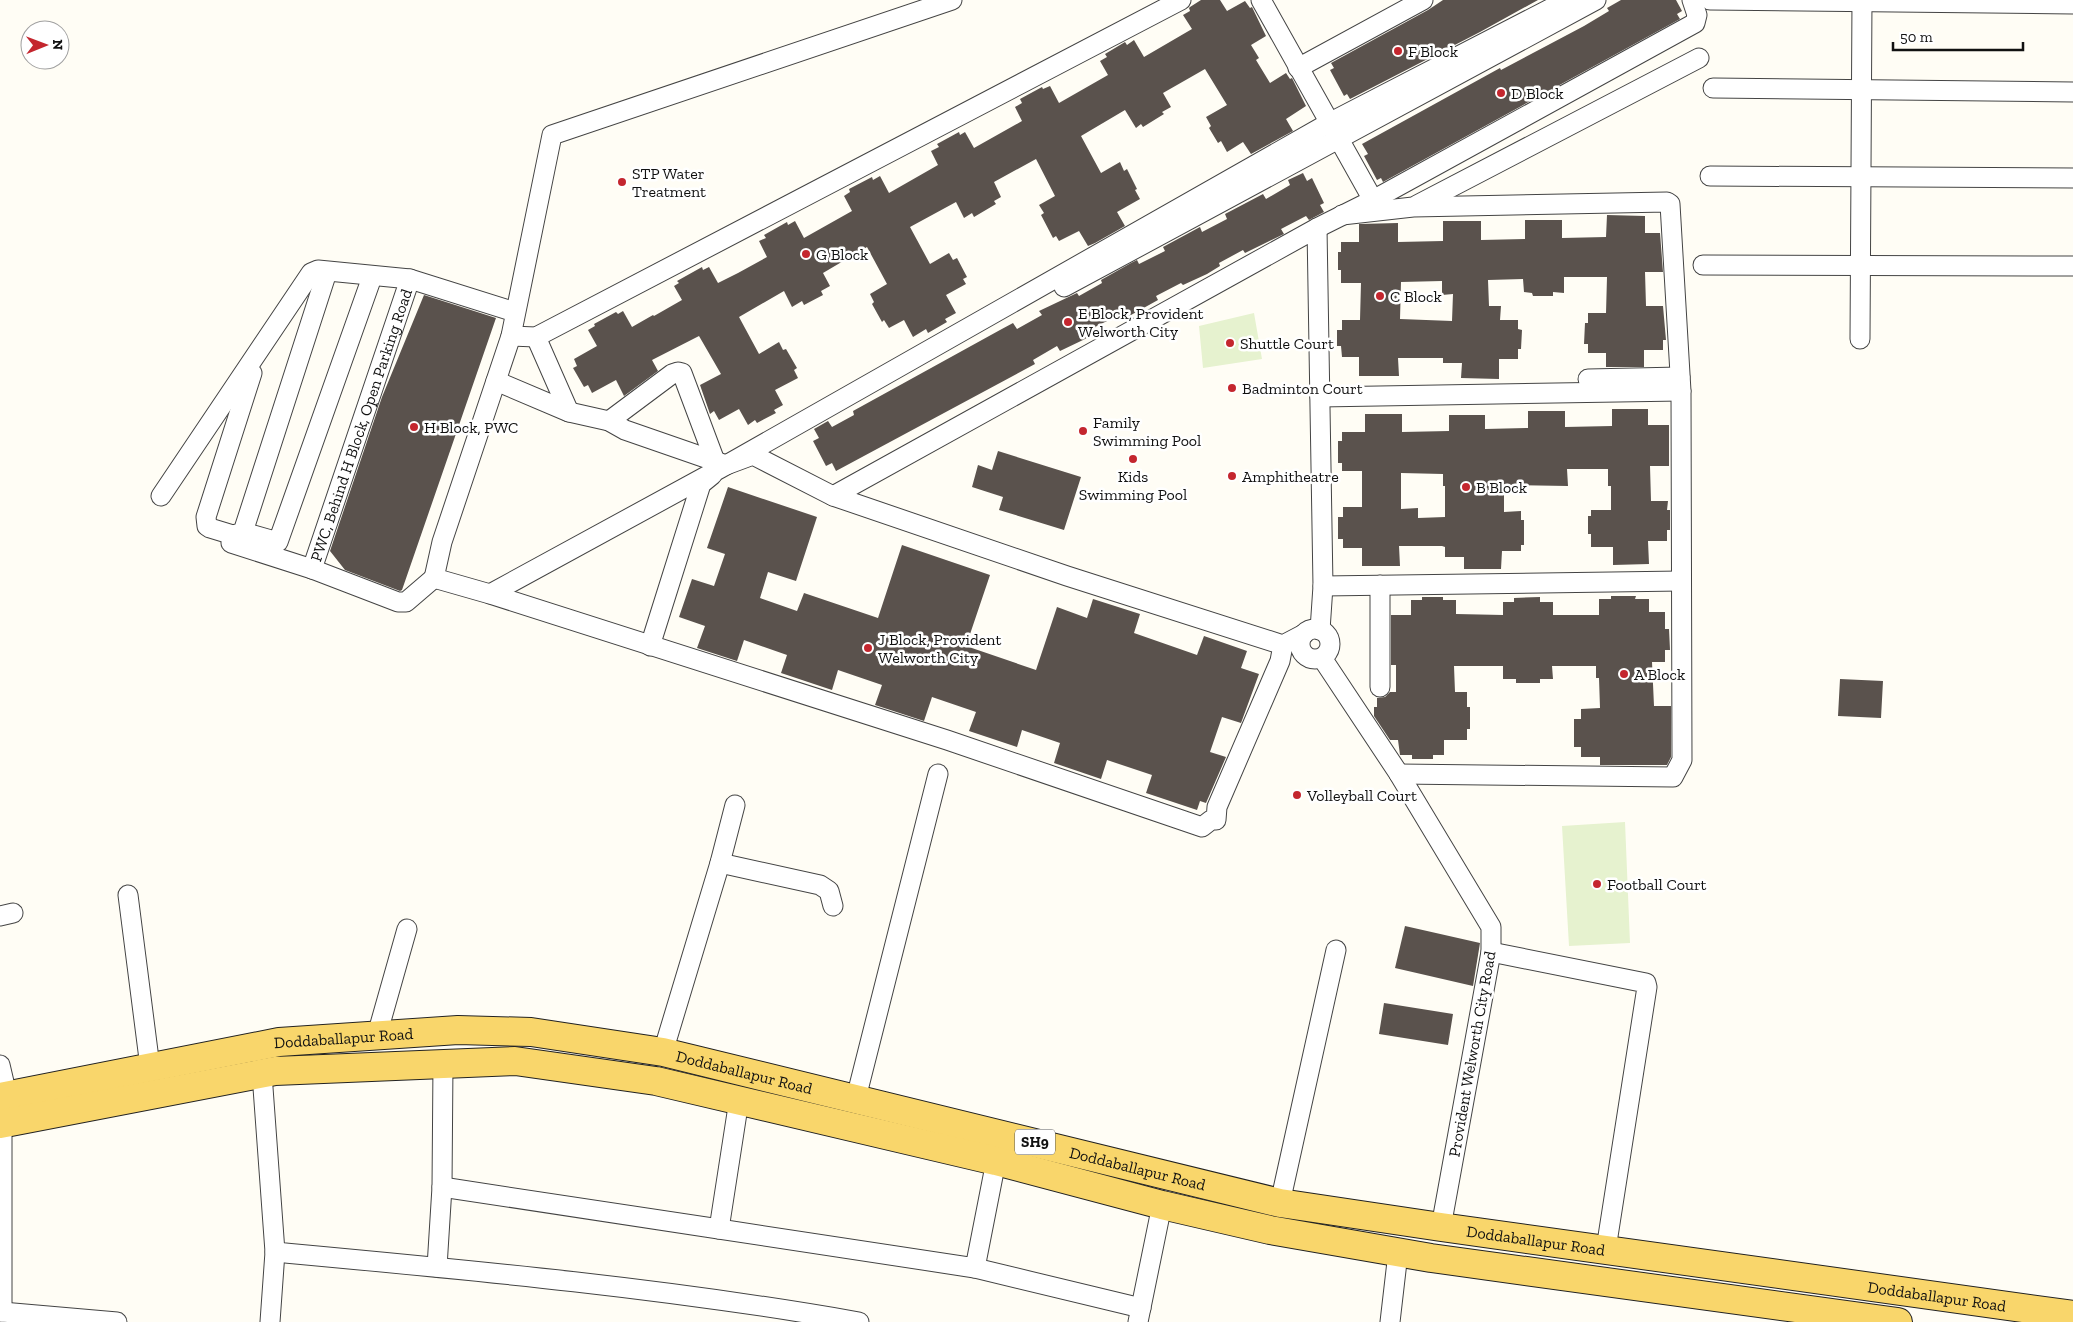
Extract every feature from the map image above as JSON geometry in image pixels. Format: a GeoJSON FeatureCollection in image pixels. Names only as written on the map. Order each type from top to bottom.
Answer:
{"type":"FeatureCollection","features":[{"type":"Feature","properties":{"kind":"main road","name":"Doddaballapur Road"},"geometry":{"type":"LineString","coordinates":[[4,1096],[279,1042],[458,1030],[531,1032],[664,1052],[1280,1203],[2073,1315]]}},
{"type":"Feature","properties":{"kind":"main road","name":"Doddaballapur Road"},"geometry":{"type":"LineString","coordinates":[[1,1124],[275,1071],[515,1061],[656,1081],[996,1161],[1162,1205],[1270,1230],[1398,1253],[1898,1322]]}},
{"type":"Feature","properties":{"kind":"main road"},"geometry":{"type":"LineString","coordinates":[[1697,1295],[1701,1263]]}},
{"type":"Feature","properties":{"kind":"street"},"geometry":{"type":"LineString","coordinates":[[327,272],[238,534],[231,543],[312,569],[398,602],[406,602],[434,578],[442,542],[511,336],[552,134],[952,0]]}},
{"type":"Feature","properties":{"kind":"street"},"geometry":{"type":"LineString","coordinates":[[511,336],[536,337],[1181,0]]}},
{"type":"Feature","properties":{"kind":"street"},"geometry":{"type":"LineString","coordinates":[[1261,0],[1373,200]]}},
{"type":"Feature","properties":{"kind":"street"},"geometry":{"type":"LineString","coordinates":[[1298,68],[1423,0]]}},
{"type":"Feature","properties":{"kind":"street"},"geometry":{"type":"LineString","coordinates":[[490,594],[1329,123],[1567,0]]}},
{"type":"Feature","properties":{"kind":"street"},"geometry":{"type":"LineString","coordinates":[[650,646],[701,484],[720,464],[753,455],[1596,0]]}},
{"type":"Feature","properties":{"kind":"street"},"geometry":{"type":"LineString","coordinates":[[833,496],[1317,228],[1373,200],[1695,23],[1698,15],[1692,0]]}},
{"type":"Feature","properties":{"kind":"street"},"geometry":{"type":"LineString","coordinates":[[1710,0],[2073,4]]}},
{"type":"Feature","properties":{"kind":"street"},"geometry":{"type":"LineString","coordinates":[[1860,339],[1862,1]]}},
{"type":"Feature","properties":{"kind":"street"},"geometry":{"type":"LineString","coordinates":[[1413,207],[1698,58]]}},
{"type":"Feature","properties":{"kind":"street"},"geometry":{"type":"LineString","coordinates":[[1713,88],[2073,92]]}},
{"type":"Feature","properties":{"kind":"street"},"geometry":{"type":"LineString","coordinates":[[1710,176],[2073,178]]}},
{"type":"Feature","properties":{"kind":"street"},"geometry":{"type":"LineString","coordinates":[[1342,215],[1413,207],[1667,202],[1670,204],[1681,384],[1682,760],[1674,777],[1399,774]]}},
{"type":"Feature","properties":{"kind":"street"},"geometry":{"type":"LineString","coordinates":[[753,455],[833,496],[1067,576],[1283,646],[1312,632],[1325,633],[1330,643],[1330,649],[1322,658],[1310,659],[1302,651],[1301,639],[1312,632],[1323,580],[1317,228]]}},
{"type":"Feature","properties":{"kind":"street"},"geometry":{"type":"LineString","coordinates":[[1703,264],[2073,266]]}},
{"type":"Feature","properties":{"kind":"street"},"geometry":{"type":"LineString","coordinates":[[161,496],[311,273],[318,270],[410,279],[515,312]]}},
{"type":"Feature","properties":{"kind":"street"},"geometry":{"type":"LineString","coordinates":[[258,353],[206,517],[207,526],[210,528],[278,542],[372,276]]}},
{"type":"Feature","properties":{"kind":"street","name":"PWC, Behind H Block, Open Parking Road"},"geometry":{"type":"LineString","coordinates":[[312,569],[410,279]]}},
{"type":"Feature","properties":{"kind":"street"},"geometry":{"type":"LineString","coordinates":[[536,337],[568,412]]}},
{"type":"Feature","properties":{"kind":"street"},"geometry":{"type":"LineString","coordinates":[[609,421],[672,374],[682,373],[720,464]]}},
{"type":"Feature","properties":{"kind":"street"},"geometry":{"type":"LineString","coordinates":[[496,382],[568,412],[609,421],[625,430],[703,455],[720,464]]}},
{"type":"Feature","properties":{"kind":"street"},"geometry":{"type":"LineString","coordinates":[[1320,392],[1681,384]]}},
{"type":"Feature","properties":{"kind":"street"},"geometry":{"type":"LineString","coordinates":[[1323,580],[1681,576]]}},
{"type":"Feature","properties":{"kind":"street"},"geometry":{"type":"LineString","coordinates":[[1323,580],[1380,585],[1681,576]]}},
{"type":"Feature","properties":{"kind":"street"},"geometry":{"type":"LineString","coordinates":[[434,578],[490,594],[947,740],[1202,827],[1211,820],[1216,820],[1217,807],[1280,661],[1283,646]]}},
{"type":"Feature","properties":{"kind":"street"},"geometry":{"type":"LineString","coordinates":[[1380,585],[1380,687]]}},
{"type":"Feature","properties":{"kind":"street","name":"Provident Welworth City Road"},"geometry":{"type":"LineString","coordinates":[[1322,658],[1399,774],[1491,927],[1491,952],[1442,1227]]}},
{"type":"Feature","properties":{"kind":"street"},"geometry":{"type":"LineString","coordinates":[[856,1098],[938,774]]}},
{"type":"Feature","properties":{"kind":"street"},"geometry":{"type":"LineString","coordinates":[[664,1052],[720,863],[735,805]]}},
{"type":"Feature","properties":{"kind":"street"},"geometry":{"type":"LineString","coordinates":[[720,863],[820,885],[829,891],[833,906]]}},
{"type":"Feature","properties":{"kind":"street"},"geometry":{"type":"LineString","coordinates":[[128,895],[150,1067]]}},
{"type":"Feature","properties":{"kind":"street"},"geometry":{"type":"LineString","coordinates":[[376,1035],[407,929]]}},
{"type":"Feature","properties":{"kind":"street"},"geometry":{"type":"LineString","coordinates":[[1280,1203],[1336,950]]}},
{"type":"Feature","properties":{"kind":"street"},"geometry":{"type":"LineString","coordinates":[[1491,952],[1646,983],[1606,1250]]}},
{"type":"Feature","properties":{"kind":"street"},"geometry":{"type":"LineString","coordinates":[[436,1267],[442,1187],[443,1064]]}},
{"type":"Feature","properties":{"kind":"street"},"geometry":{"type":"LineString","coordinates":[[0,1065],[4,1096]]}},
{"type":"Feature","properties":{"kind":"street"},"geometry":{"type":"LineString","coordinates":[[262,1074],[275,1252],[270,1322]]}},
{"type":"Feature","properties":{"kind":"street"},"geometry":{"type":"LineString","coordinates":[[719,1229],[739,1100]]}},
{"type":"Feature","properties":{"kind":"street"},"geometry":{"type":"LineString","coordinates":[[1,1124],[1,1312],[32,1318],[117,1322]]}},
{"type":"Feature","properties":{"kind":"street"},"geometry":{"type":"LineString","coordinates":[[974,1268],[996,1161]]}},
{"type":"Feature","properties":{"kind":"street"},"geometry":{"type":"LineString","coordinates":[[442,1187],[974,1268],[1139,1315],[1162,1205]]}},
{"type":"Feature","properties":{"kind":"street"},"geometry":{"type":"LineString","coordinates":[[275,1252],[436,1267],[766,1314],[859,1322]]}},
{"type":"Feature","properties":{"kind":"street"},"geometry":{"type":"LineString","coordinates":[[1390,1322],[1398,1253]]}},
{"type":"Feature","properties":{"kind":"green space","name":"Shuttle Court"},"geometry":{"type":"Polygon","coordinates":[[[1254,313],[1262,359],[1203,368],[1199,326],[1254,313]]]}},
{"type":"Feature","properties":{"kind":"green space","name":"Football Court"},"geometry":{"type":"Polygon","coordinates":[[[1625,822],[1630,943],[1569,946],[1562,826],[1625,822]]]}},
{"type":"Feature","properties":{"kind":"building","name":"G Block"},"geometry":{"type":"Polygon","coordinates":[[[1201,0],[1220,0],[1227,11],[1245,1],[1250,8],[1252,7],[1266,36],[1251,45],[1259,58],[1256,60],[1270,83],[1286,73],[1290,79],[1292,78],[1306,106],[1286,119],[1293,131],[1251,154],[1243,142],[1227,152],[1221,141],[1218,143],[1209,128],[1211,126],[1206,117],[1227,105],[1205,69],[1163,93],[1171,107],[1162,112],[1164,114],[1143,127],[1141,124],[1136,128],[1125,110],[1081,136],[1101,173],[1120,162],[1124,171],[1127,169],[1140,199],[1117,212],[1125,226],[1095,243],[1088,246],[1079,231],[1059,241],[1056,236],[1053,238],[1041,215],[1044,213],[1039,205],[1055,196],[1036,159],[994,182],[1001,197],[994,201],[996,204],[974,217],[972,213],[964,218],[956,202],[910,227],[930,264],[949,253],[953,260],[957,258],[967,277],[963,279],[966,284],[946,295],[956,313],[945,319],[947,322],[928,333],[926,329],[913,337],[904,320],[889,328],[884,320],[882,322],[872,304],[874,302],[870,294],[887,284],[867,247],[823,273],[830,286],[821,291],[823,295],[804,305],[802,301],[792,307],[784,291],[739,317],[759,354],[779,342],[783,350],[786,349],[797,368],[794,370],[798,378],[775,390],[783,405],[774,410],[776,413],[757,423],[755,420],[748,425],[739,409],[719,420],[714,411],[710,414],[700,385],[721,374],[699,336],[652,360],[658,371],[624,396],[616,380],[592,393],[588,385],[584,387],[573,368],[577,366],[574,359],[597,346],[588,330],[595,326],[594,324],[616,312],[618,314],[623,311],[632,327],[654,316],[682,300],[674,286],[679,283],[677,281],[702,267],[703,270],[709,267],[718,283],[738,273],[767,257],[759,241],[766,238],[764,235],[787,222],[788,225],[795,221],[804,238],[852,211],[844,196],[850,192],[849,189],[872,177],[873,180],[880,176],[889,193],[938,165],[931,151],[939,147],[937,144],[959,132],[960,135],[965,132],[974,148],[1022,121],[1015,107],[1022,103],[1020,99],[1042,87],[1043,89],[1050,86],[1059,103],[1108,75],[1100,61],[1107,57],[1105,54],[1125,42],[1127,45],[1134,40],[1144,57],[1192,29],[1183,15],[1190,11],[1190,7],[1201,0]]]}},
{"type":"Feature","properties":{"kind":"building","name":"F Block"},"geometry":{"type":"Polygon","coordinates":[[[1443,0],[1538,0],[1350,99],[1347,94],[1344,96],[1330,70],[1334,68],[1331,63],[1443,0]]]}},
{"type":"Feature","properties":{"kind":"building","name":"D Block"},"geometry":{"type":"Polygon","coordinates":[[[1621,0],[1676,0],[1682,11],[1677,14],[1680,19],[1383,182],[1381,178],[1377,180],[1364,156],[1368,154],[1362,144],[1500,68],[1501,70],[1584,26],[1609,11],[1607,8],[1621,0]]]}},
{"type":"Feature","properties":{"kind":"building","name":"E Block, Provident Welworth City"},"geometry":{"type":"Polygon","coordinates":[[[1303,173],[1307,181],[1312,178],[1324,203],[1320,205],[1324,212],[1309,220],[1306,216],[1281,229],[1284,234],[1245,253],[1243,250],[1219,263],[1220,266],[1207,274],[1183,285],[1181,283],[1156,296],[1158,300],[1122,320],[1119,315],[1095,327],[1098,332],[1083,340],[1060,351],[1057,346],[1033,360],[1035,364],[836,471],[832,463],[826,466],[813,441],[819,438],[814,429],[828,421],[832,427],[854,415],[853,411],[1000,330],[1013,323],[1017,329],[1042,315],[1039,311],[1077,293],[1079,296],[1102,283],[1101,280],[1131,263],[1137,260],[1139,264],[1165,251],[1163,247],[1200,227],[1202,232],[1227,219],[1225,214],[1263,194],[1266,199],[1290,185],[1288,180],[1303,173]]]}},
{"type":"Feature","properties":{"kind":"building","name":"C Block"},"geometry":{"type":"Polygon","coordinates":[[[1607,215],[1645,216],[1645,233],[1660,233],[1663,272],[1645,272],[1646,306],[1663,306],[1666,340],[1663,340],[1663,350],[1644,350],[1644,367],[1606,367],[1606,353],[1588,353],[1588,344],[1584,344],[1585,323],[1588,323],[1588,313],[1606,313],[1607,277],[1564,277],[1564,293],[1553,292],[1553,296],[1533,296],[1532,293],[1524,292],[1523,279],[1488,280],[1489,306],[1501,306],[1500,320],[1518,320],[1518,329],[1522,330],[1521,349],[1518,349],[1518,359],[1499,359],[1499,379],[1461,378],[1462,363],[1443,363],[1443,358],[1398,358],[1399,376],[1359,376],[1359,357],[1342,357],[1341,346],[1337,346],[1337,330],[1342,330],[1342,320],[1360,320],[1361,283],[1341,283],[1341,270],[1338,270],[1338,252],[1341,252],[1341,242],[1359,242],[1359,224],[1398,223],[1398,242],[1443,241],[1443,221],[1481,221],[1481,240],[1525,239],[1525,220],[1562,220],[1562,238],[1606,237],[1607,215]],[[1442,281],[1401,282],[1400,319],[1452,321],[1453,294],[1442,295],[1442,281]]]}},
{"type":"Feature","properties":{"kind":"building","name":"H Block, PWC"},"geometry":{"type":"Polygon","coordinates":[[[424,295],[496,318],[402,590],[400,591],[345,570],[330,551],[382,397],[424,295]]]}},
{"type":"Feature","properties":{"kind":"building","name":"B Block"},"geometry":{"type":"Polygon","coordinates":[[[1612,409],[1648,409],[1648,425],[1669,425],[1669,466],[1650,466],[1651,501],[1668,501],[1667,510],[1670,510],[1670,530],[1667,530],[1667,541],[1648,541],[1649,564],[1613,565],[1613,547],[1591,547],[1591,534],[1588,534],[1588,516],[1591,516],[1591,510],[1611,510],[1611,486],[1608,486],[1608,469],[1567,469],[1568,486],[1504,485],[1504,512],[1521,511],[1521,520],[1524,520],[1524,545],[1521,545],[1521,551],[1502,551],[1501,569],[1464,569],[1464,557],[1445,557],[1445,547],[1442,546],[1399,546],[1400,566],[1362,566],[1362,548],[1343,548],[1343,539],[1338,539],[1338,517],[1343,517],[1343,507],[1362,507],[1362,471],[1342,471],[1342,463],[1338,463],[1338,441],[1342,441],[1342,432],[1365,432],[1365,414],[1402,414],[1402,432],[1449,431],[1449,415],[1485,415],[1485,429],[1528,428],[1528,411],[1565,411],[1565,427],[1612,426],[1612,409]],[[1401,473],[1401,509],[1418,508],[1418,518],[1445,517],[1443,474],[1401,473]]]}},
{"type":"Feature","properties":{"kind":"building"},"geometry":{"type":"Polygon","coordinates":[[[998,451],[1081,477],[1064,530],[999,510],[1003,497],[972,487],[978,465],[992,470],[998,451]]]}},
{"type":"Feature","properties":{"kind":"building","name":"J Block, Provident Welworth City"},"geometry":{"type":"Polygon","coordinates":[[[728,487],[817,517],[796,581],[768,572],[760,598],[797,611],[804,593],[878,618],[902,545],[990,575],[966,646],[1036,670],[1057,607],[1087,618],[1093,599],[1140,614],[1134,633],[1197,655],[1204,636],[1247,651],[1241,668],[1259,674],[1241,723],[1222,717],[1210,752],[1226,757],[1206,803],[1200,801],[1197,810],[1146,793],[1152,775],[1107,760],[1101,779],[1054,763],[1060,743],[1022,730],[1017,747],[969,731],[976,712],[932,697],[924,721],[875,705],[882,685],[838,670],[832,690],[781,673],[787,655],[744,640],[737,661],[697,648],[705,626],[679,617],[692,579],[714,586],[725,554],[707,548],[728,487]]]}},
{"type":"Feature","properties":{"kind":"building","name":"A Block"},"geometry":{"type":"Polygon","coordinates":[[[1611,596],[1636,596],[1635,599],[1649,599],[1649,612],[1665,612],[1665,629],[1669,629],[1670,650],[1665,650],[1665,662],[1652,662],[1654,706],[1671,706],[1671,757],[1667,765],[1600,765],[1600,757],[1581,757],[1581,747],[1574,747],[1574,719],[1581,719],[1581,709],[1600,708],[1599,678],[1596,678],[1596,666],[1552,666],[1553,679],[1540,679],[1540,683],[1516,683],[1516,679],[1503,679],[1503,666],[1454,666],[1455,692],[1467,692],[1467,707],[1470,707],[1470,729],[1467,729],[1467,740],[1444,740],[1444,755],[1433,755],[1433,759],[1412,759],[1412,755],[1400,755],[1398,740],[1390,740],[1374,716],[1377,698],[1385,697],[1390,692],[1396,692],[1396,665],[1391,665],[1391,615],[1411,615],[1411,600],[1422,600],[1422,597],[1443,597],[1443,600],[1456,600],[1456,614],[1503,615],[1503,602],[1514,602],[1514,598],[1540,597],[1540,602],[1553,602],[1553,615],[1599,615],[1599,599],[1611,599],[1611,596]]]}},
{"type":"Feature","properties":{"kind":"building"},"geometry":{"type":"Polygon","coordinates":[[[1840,679],[1883,681],[1881,718],[1838,716],[1840,679]]]}},
{"type":"Feature","properties":{"kind":"building"},"geometry":{"type":"Polygon","coordinates":[[[1405,926],[1480,943],[1473,986],[1395,968],[1405,926]]]}},
{"type":"Feature","properties":{"kind":"building"},"geometry":{"type":"Polygon","coordinates":[[[1384,1003],[1453,1014],[1448,1045],[1379,1034],[1384,1003]]]}},
{"type":"Feature","properties":{"kind":"place","name":"F Block"},"geometry":{"type":"Point","coordinates":[1398,51]}},
{"type":"Feature","properties":{"kind":"place","name":"D Block"},"geometry":{"type":"Point","coordinates":[1501,93]}},
{"type":"Feature","properties":{"kind":"place","name":"STP Water Treatment"},"geometry":{"type":"Point","coordinates":[622,182]}},
{"type":"Feature","properties":{"kind":"place","name":"G Block"},"geometry":{"type":"Point","coordinates":[806,254]}},
{"type":"Feature","properties":{"kind":"place","name":"C Block"},"geometry":{"type":"Point","coordinates":[1380,296]}},
{"type":"Feature","properties":{"kind":"place","name":"E Block, Provident Welworth City"},"geometry":{"type":"Point","coordinates":[1068,322]}},
{"type":"Feature","properties":{"kind":"place","name":"Shuttle Court"},"geometry":{"type":"Point","coordinates":[1230,343]}},
{"type":"Feature","properties":{"kind":"place","name":"Badminton Court"},"geometry":{"type":"Point","coordinates":[1232,388]}},
{"type":"Feature","properties":{"kind":"place","name":"H Block, PWC"},"geometry":{"type":"Point","coordinates":[414,427]}},
{"type":"Feature","properties":{"kind":"place","name":"Family Swimming Pool"},"geometry":{"type":"Point","coordinates":[1083,431]}},
{"type":"Feature","properties":{"kind":"place","name":"Kids Swimming Pool"},"geometry":{"type":"Point","coordinates":[1133,459]}},
{"type":"Feature","properties":{"kind":"place","name":"Amphitheatre"},"geometry":{"type":"Point","coordinates":[1232,476]}},
{"type":"Feature","properties":{"kind":"place","name":"B Block"},"geometry":{"type":"Point","coordinates":[1466,487]}},
{"type":"Feature","properties":{"kind":"place","name":"J Block, Provident Welworth City"},"geometry":{"type":"Point","coordinates":[868,648]}},
{"type":"Feature","properties":{"kind":"place","name":"A Block"},"geometry":{"type":"Point","coordinates":[1624,674]}},
{"type":"Feature","properties":{"kind":"place","name":"Volleyball Court"},"geometry":{"type":"Point","coordinates":[1297,795]}},
{"type":"Feature","properties":{"kind":"place","name":"Football Court"},"geometry":{"type":"Point","coordinates":[1597,884]}}]}
